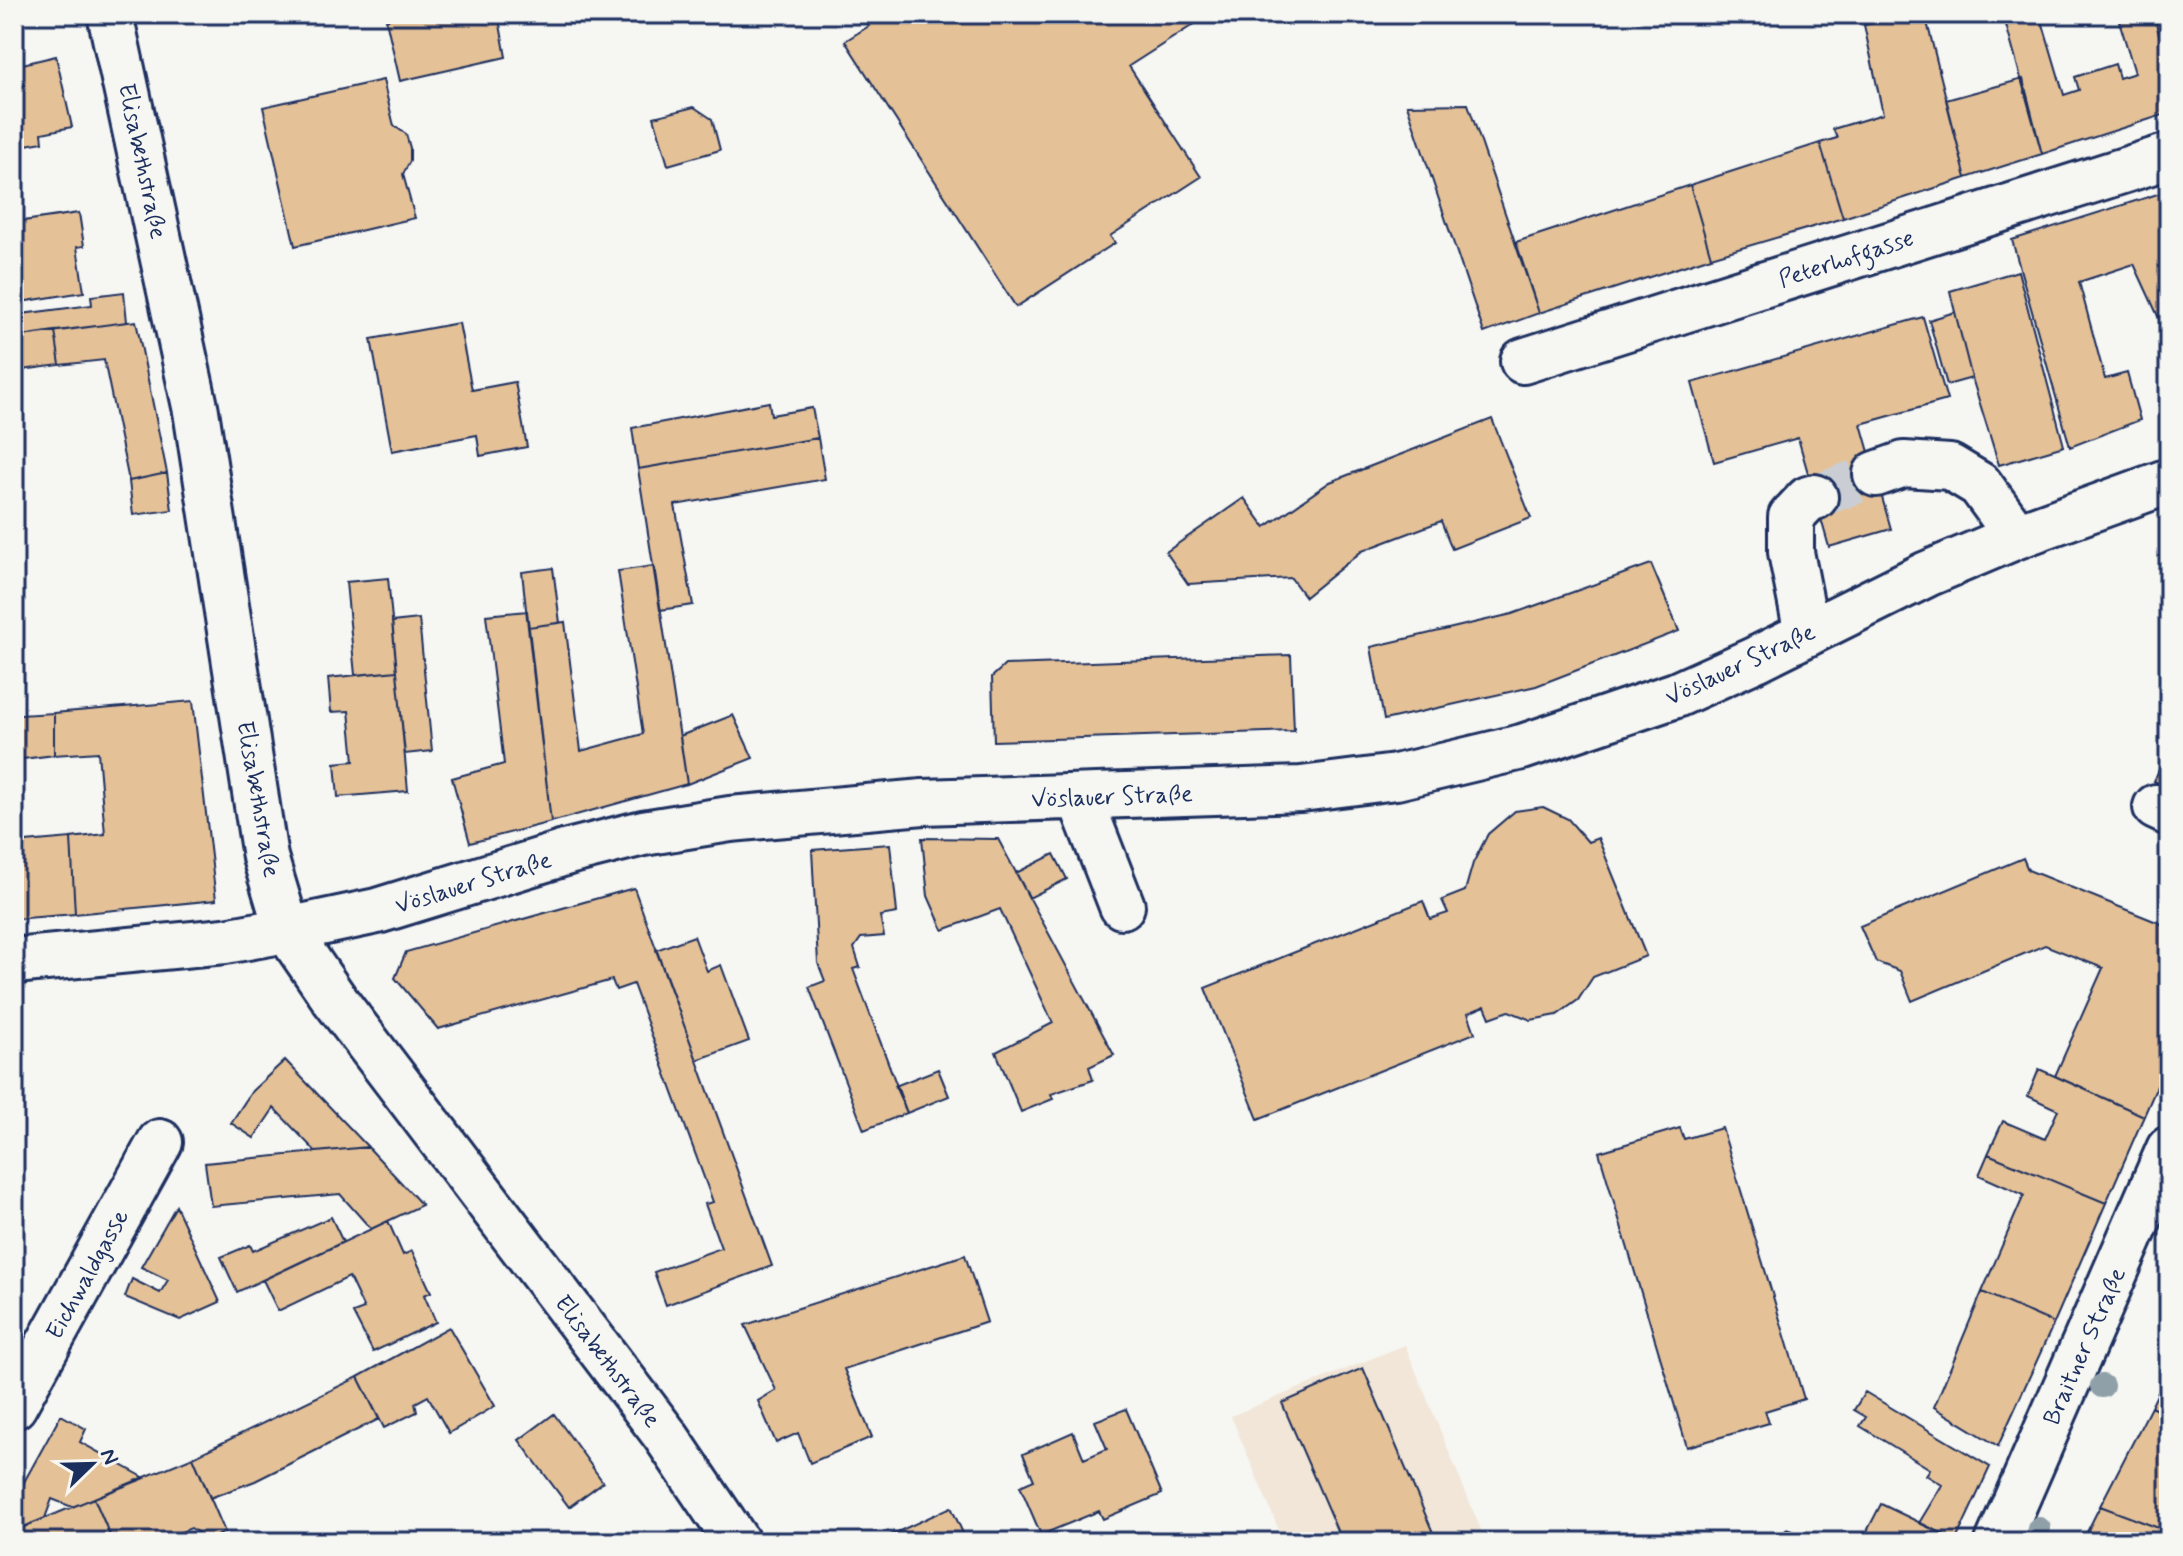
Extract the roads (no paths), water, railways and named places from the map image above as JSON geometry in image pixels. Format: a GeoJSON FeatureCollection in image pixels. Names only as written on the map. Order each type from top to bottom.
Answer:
{"type":"FeatureCollection","features":[{"type":"Feature","properties":{"kind":"street","name":"Elisabethstraße"},"geometry":{"type":"LineString","coordinates":[[110,14],[196,411],[265,857],[287,930],[335,1000],[665,1435],[737,1542]]}},
{"type":"Feature","properties":{"kind":"street","name":"Peterhofgasse"},"geometry":{"type":"LineString","coordinates":[[1523,361],[2169,156]]}},
{"type":"Feature","properties":{"kind":"street"},"geometry":{"type":"LineString","coordinates":[[1876,474],[1904,464],[1950,467],[1980,485],[2017,536]]}},
{"type":"Feature","properties":{"kind":"street","name":"Vöslauer Straße"},"geometry":{"type":"LineString","coordinates":[[14,961],[225,941],[287,930],[377,911],[568,852],[643,833],[730,819],[923,802],[1301,789],[1396,777],[1522,747],[1676,695],[1927,574],[2017,536],[2169,481]]}},
{"type":"Feature","properties":{"kind":"street"},"geometry":{"type":"LineString","coordinates":[[1807,634],[1791,552],[1791,517],[1808,499],[1815,497]]}},
{"type":"Feature","properties":{"kind":"street"},"geometry":{"type":"LineString","coordinates":[[1080,798],[1122,906]]}},
{"type":"Feature","properties":{"kind":"street","name":"Eichwaldgasse"},"geometry":{"type":"LineString","coordinates":[[14,1406],[160,1142]]}},
{"type":"Feature","properties":{"kind":"street","name":"Braitner Straße"},"geometry":{"type":"LineString","coordinates":[[1998,1542],[2169,1149]]}},
{"type":"Feature","properties":{"kind":"tunnel"},"geometry":{"type":"LineString","coordinates":[[1815,497],[1876,474]]}}]}
